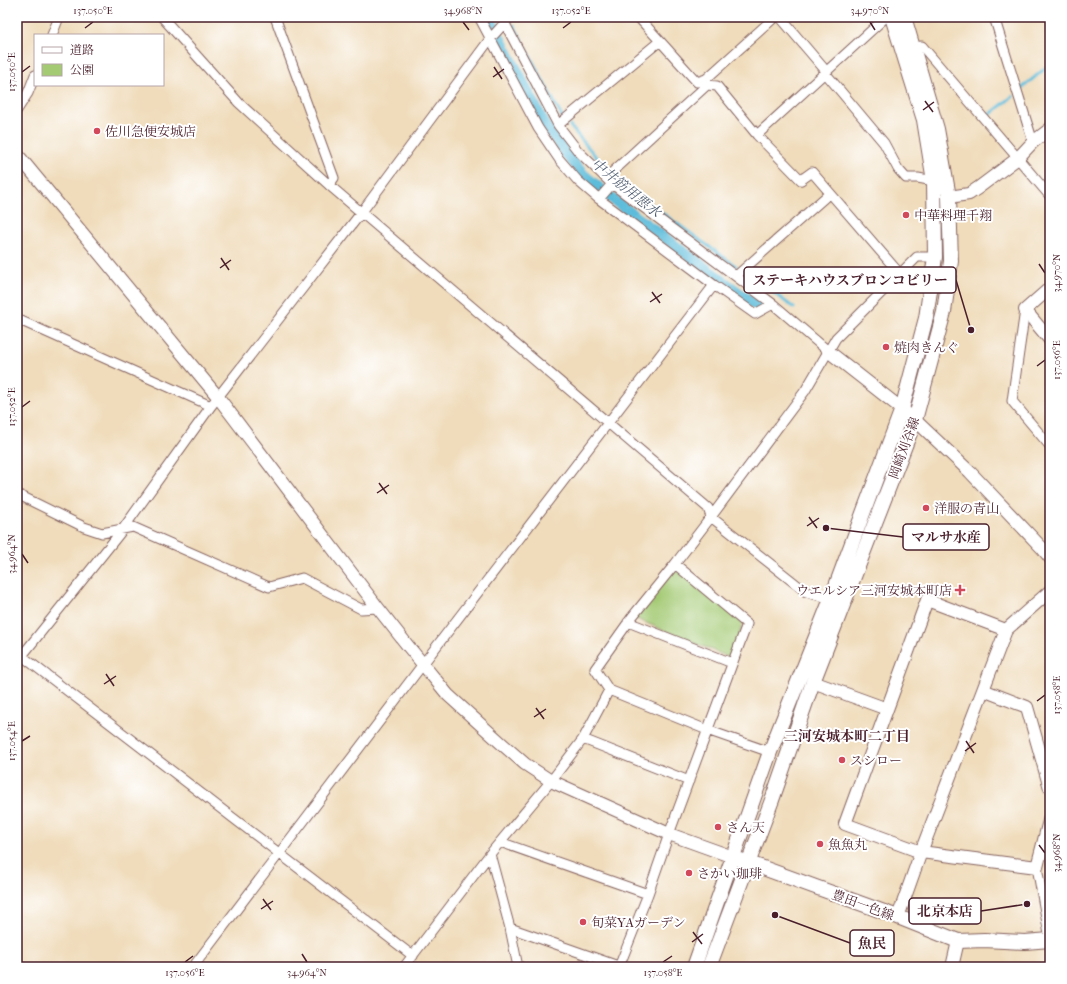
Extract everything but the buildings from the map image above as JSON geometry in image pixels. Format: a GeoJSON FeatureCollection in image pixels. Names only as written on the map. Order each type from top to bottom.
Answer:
{"type":"FeatureCollection","features":[{"type":"Feature","properties":{"kind":"main road","name":"岡崎刈谷線"},"geometry":{"type":"LineString","coordinates":[[733,857],[770,752],[831,599],[902,409],[926,318],[936,257],[934,180],[924,120],[892,17]]}},
{"type":"Feature","properties":{"kind":"main road","name":"岡崎刈谷線"},"geometry":{"type":"LineString","coordinates":[[748,864],[813,682],[915,420],[944,312],[951,261],[949,197],[937,129],[904,17]]}},
{"type":"Feature","properties":{"kind":"main road","name":"豊田一色線"},"geometry":{"type":"LineString","coordinates":[[733,857],[748,864],[898,917],[958,940],[1024,942],[1050,940]]}},
{"type":"Feature","properties":{"kind":"main road"},"geometry":{"type":"LineString","coordinates":[[694,967],[733,857]]}},
{"type":"Feature","properties":{"kind":"main road"},"geometry":{"type":"LineString","coordinates":[[709,967],[748,864]]}},
{"type":"Feature","properties":{"kind":"street"},"geometry":{"type":"LineString","coordinates":[[52,34],[59,17]]}},
{"type":"Feature","properties":{"kind":"street"},"geometry":{"type":"LineString","coordinates":[[162,17],[239,103],[361,213],[708,508],[712,517],[806,592],[831,599]]}},
{"type":"Feature","properties":{"kind":"street"},"geometry":{"type":"LineString","coordinates":[[275,17],[334,178],[329,185]]}},
{"type":"Feature","properties":{"kind":"street"},"geometry":{"type":"LineString","coordinates":[[479,17],[538,128],[559,159],[578,181],[599,199],[755,314],[773,304]]}},
{"type":"Feature","properties":{"kind":"street"},"geometry":{"type":"LineString","coordinates":[[638,17],[697,82],[707,82],[718,86],[757,135],[800,180],[812,172],[900,274]]}},
{"type":"Feature","properties":{"kind":"street"},"geometry":{"type":"LineString","coordinates":[[599,199],[609,181],[774,17]]}},
{"type":"Feature","properties":{"kind":"street"},"geometry":{"type":"LineString","coordinates":[[780,17],[884,143],[898,169],[906,178],[934,180]]}},
{"type":"Feature","properties":{"kind":"street"},"geometry":{"type":"LineString","coordinates":[[757,135],[886,17]]}},
{"type":"Feature","properties":{"kind":"street"},"geometry":{"type":"LineString","coordinates":[[994,17],[1033,142]]}},
{"type":"Feature","properties":{"kind":"street"},"geometry":{"type":"LineString","coordinates":[[413,956],[19,657],[123,530],[215,401],[361,213],[505,19],[558,125],[578,151],[609,181],[773,304],[828,351],[915,420],[970,472],[1050,558]]}},
{"type":"Feature","properties":{"kind":"street"},"geometry":{"type":"LineString","coordinates":[[558,125],[660,41]]}},
{"type":"Feature","properties":{"kind":"street"},"geometry":{"type":"LineString","coordinates":[[912,47],[922,46],[1050,196]]}},
{"type":"Feature","properties":{"kind":"street"},"geometry":{"type":"LineString","coordinates":[[17,110],[28,93],[34,78]]}},
{"type":"Feature","properties":{"kind":"street"},"geometry":{"type":"LineString","coordinates":[[949,197],[969,194],[978,188],[1018,158],[1033,142],[1050,129]]}},
{"type":"Feature","properties":{"kind":"street"},"geometry":{"type":"LineString","coordinates":[[17,154],[448,695],[525,764],[551,781],[668,834],[733,857]]}},
{"type":"Feature","properties":{"kind":"street"},"geometry":{"type":"LineString","coordinates":[[736,276],[830,193]]}},
{"type":"Feature","properties":{"kind":"street"},"geometry":{"type":"LineString","coordinates":[[770,752],[707,730],[609,690],[595,668],[628,622],[712,517],[805,391],[836,338],[917,257],[936,257]]}},
{"type":"Feature","properties":{"kind":"street"},"geometry":{"type":"LineString","coordinates":[[193,967],[714,285]]}},
{"type":"Feature","properties":{"kind":"street"},"geometry":{"type":"LineString","coordinates":[[1050,288],[1025,310],[1012,401],[1050,446]]}},
{"type":"Feature","properties":{"kind":"street"},"geometry":{"type":"LineString","coordinates":[[1025,310],[1050,340]]}},
{"type":"Feature","properties":{"kind":"street"},"geometry":{"type":"LineString","coordinates":[[17,319],[215,401]]}},
{"type":"Feature","properties":{"kind":"street"},"geometry":{"type":"LineString","coordinates":[[17,494],[84,527],[102,533],[133,527],[269,588],[302,578],[361,609],[378,608]]}},
{"type":"Feature","properties":{"kind":"street"},"geometry":{"type":"LineString","coordinates":[[510,928],[620,967],[747,624],[675,564]]}},
{"type":"Feature","properties":{"kind":"street"},"geometry":{"type":"LineString","coordinates":[[898,917],[1006,630],[1050,591]]}},
{"type":"Feature","properties":{"kind":"street"},"geometry":{"type":"LineString","coordinates":[[1006,630],[927,600],[845,824],[922,852],[1037,867]]}},
{"type":"Feature","properties":{"kind":"street"},"geometry":{"type":"LineString","coordinates":[[628,622],[732,663]]}},
{"type":"Feature","properties":{"kind":"street"},"geometry":{"type":"LineString","coordinates":[[813,682],[887,709]]}},
{"type":"Feature","properties":{"kind":"street"},"geometry":{"type":"LineString","coordinates":[[404,967],[490,854],[551,781],[583,739],[609,690]]}},
{"type":"Feature","properties":{"kind":"street"},"geometry":{"type":"LineString","coordinates":[[983,690],[1027,707],[1050,788]]}},
{"type":"Feature","properties":{"kind":"street"},"geometry":{"type":"LineString","coordinates":[[583,739],[689,781]]}},
{"type":"Feature","properties":{"kind":"street"},"geometry":{"type":"LineString","coordinates":[[1050,817],[1037,867],[1050,940]]}},
{"type":"Feature","properties":{"kind":"street"},"geometry":{"type":"LineString","coordinates":[[500,842],[648,894]]}},
{"type":"Feature","properties":{"kind":"street"},"geometry":{"type":"LineString","coordinates":[[490,854],[510,928],[518,967]]}},
{"type":"Feature","properties":{"kind":"street"},"geometry":{"type":"LineString","coordinates":[[952,967],[958,940]]}},
{"type":"Feature","properties":{"kind":"green space"},"geometry":{"type":"Polygon","coordinates":[[[675,564],[743,621],[733,659],[632,617],[675,564]]]}},
{"type":"Feature","properties":{"kind":"waterway","name":"中井筋用悪水"},"geometry":{"type":"LineString","coordinates":[[489,17],[546,126],[566,154],[584,175],[615,201],[758,307]]}},
{"type":"Feature","properties":{"kind":"waterway"},"geometry":{"type":"LineString","coordinates":[[514,25],[562,117]]}},
{"type":"Feature","properties":{"kind":"waterway"},"geometry":{"type":"LineString","coordinates":[[1021,89],[1050,64]]}},
{"type":"Feature","properties":{"kind":"waterway"},"geometry":{"type":"LineString","coordinates":[[987,117],[1013,96]]}},
{"type":"Feature","properties":{"kind":"waterway"},"geometry":{"type":"LineString","coordinates":[[570,126],[609,172]]}},
{"type":"Feature","properties":{"kind":"waterway"},"geometry":{"type":"LineString","coordinates":[[615,179],[736,266]]}},
{"type":"Feature","properties":{"kind":"waterway"},"geometry":{"type":"LineString","coordinates":[[763,285],[794,308]]}},
{"type":"Feature","properties":{"kind":"place","name":"佐川急便安城店"},"geometry":{"type":"Point","coordinates":[97,131]}},
{"type":"Feature","properties":{"kind":"place","name":"中華料理千翔"},"geometry":{"type":"Point","coordinates":[906,215]}},
{"type":"Feature","properties":{"kind":"place","name":"ステーキハウスブロンコビリー"},"geometry":{"type":"Point","coordinates":[971,330]}},
{"type":"Feature","properties":{"kind":"place","name":"焼肉きんぐ"},"geometry":{"type":"Point","coordinates":[886,347]}},
{"type":"Feature","properties":{"kind":"place","name":"洋服の青山"},"geometry":{"type":"Point","coordinates":[926,508]}},
{"type":"Feature","properties":{"kind":"place","name":"マルサ水産"},"geometry":{"type":"Point","coordinates":[826,528]}},
{"type":"Feature","properties":{"kind":"place","name":"ウエルシア三河安城本町店"},"geometry":{"type":"Point","coordinates":[960,590]}},
{"type":"Feature","properties":{"kind":"place","name":"スシロー"},"geometry":{"type":"Point","coordinates":[842,760]}},
{"type":"Feature","properties":{"kind":"place","name":"さん天"},"geometry":{"type":"Point","coordinates":[718,827]}},
{"type":"Feature","properties":{"kind":"place","name":"魚魚丸"},"geometry":{"type":"Point","coordinates":[820,844]}},
{"type":"Feature","properties":{"kind":"place","name":"さかい珈琲"},"geometry":{"type":"Point","coordinates":[689,873]}},
{"type":"Feature","properties":{"kind":"place","name":"北京本店"},"geometry":{"type":"Point","coordinates":[1027,904]}},
{"type":"Feature","properties":{"kind":"place","name":"魚民"},"geometry":{"type":"Point","coordinates":[775,915]}},
{"type":"Feature","properties":{"kind":"place","name":"旬菜YAガーデン"},"geometry":{"type":"Point","coordinates":[583,922]}},
{"type":"Feature","properties":{"kind":"district","name":"三河安城本町二丁目"},"geometry":{"type":"Point","coordinates":[847,736]}}]}
